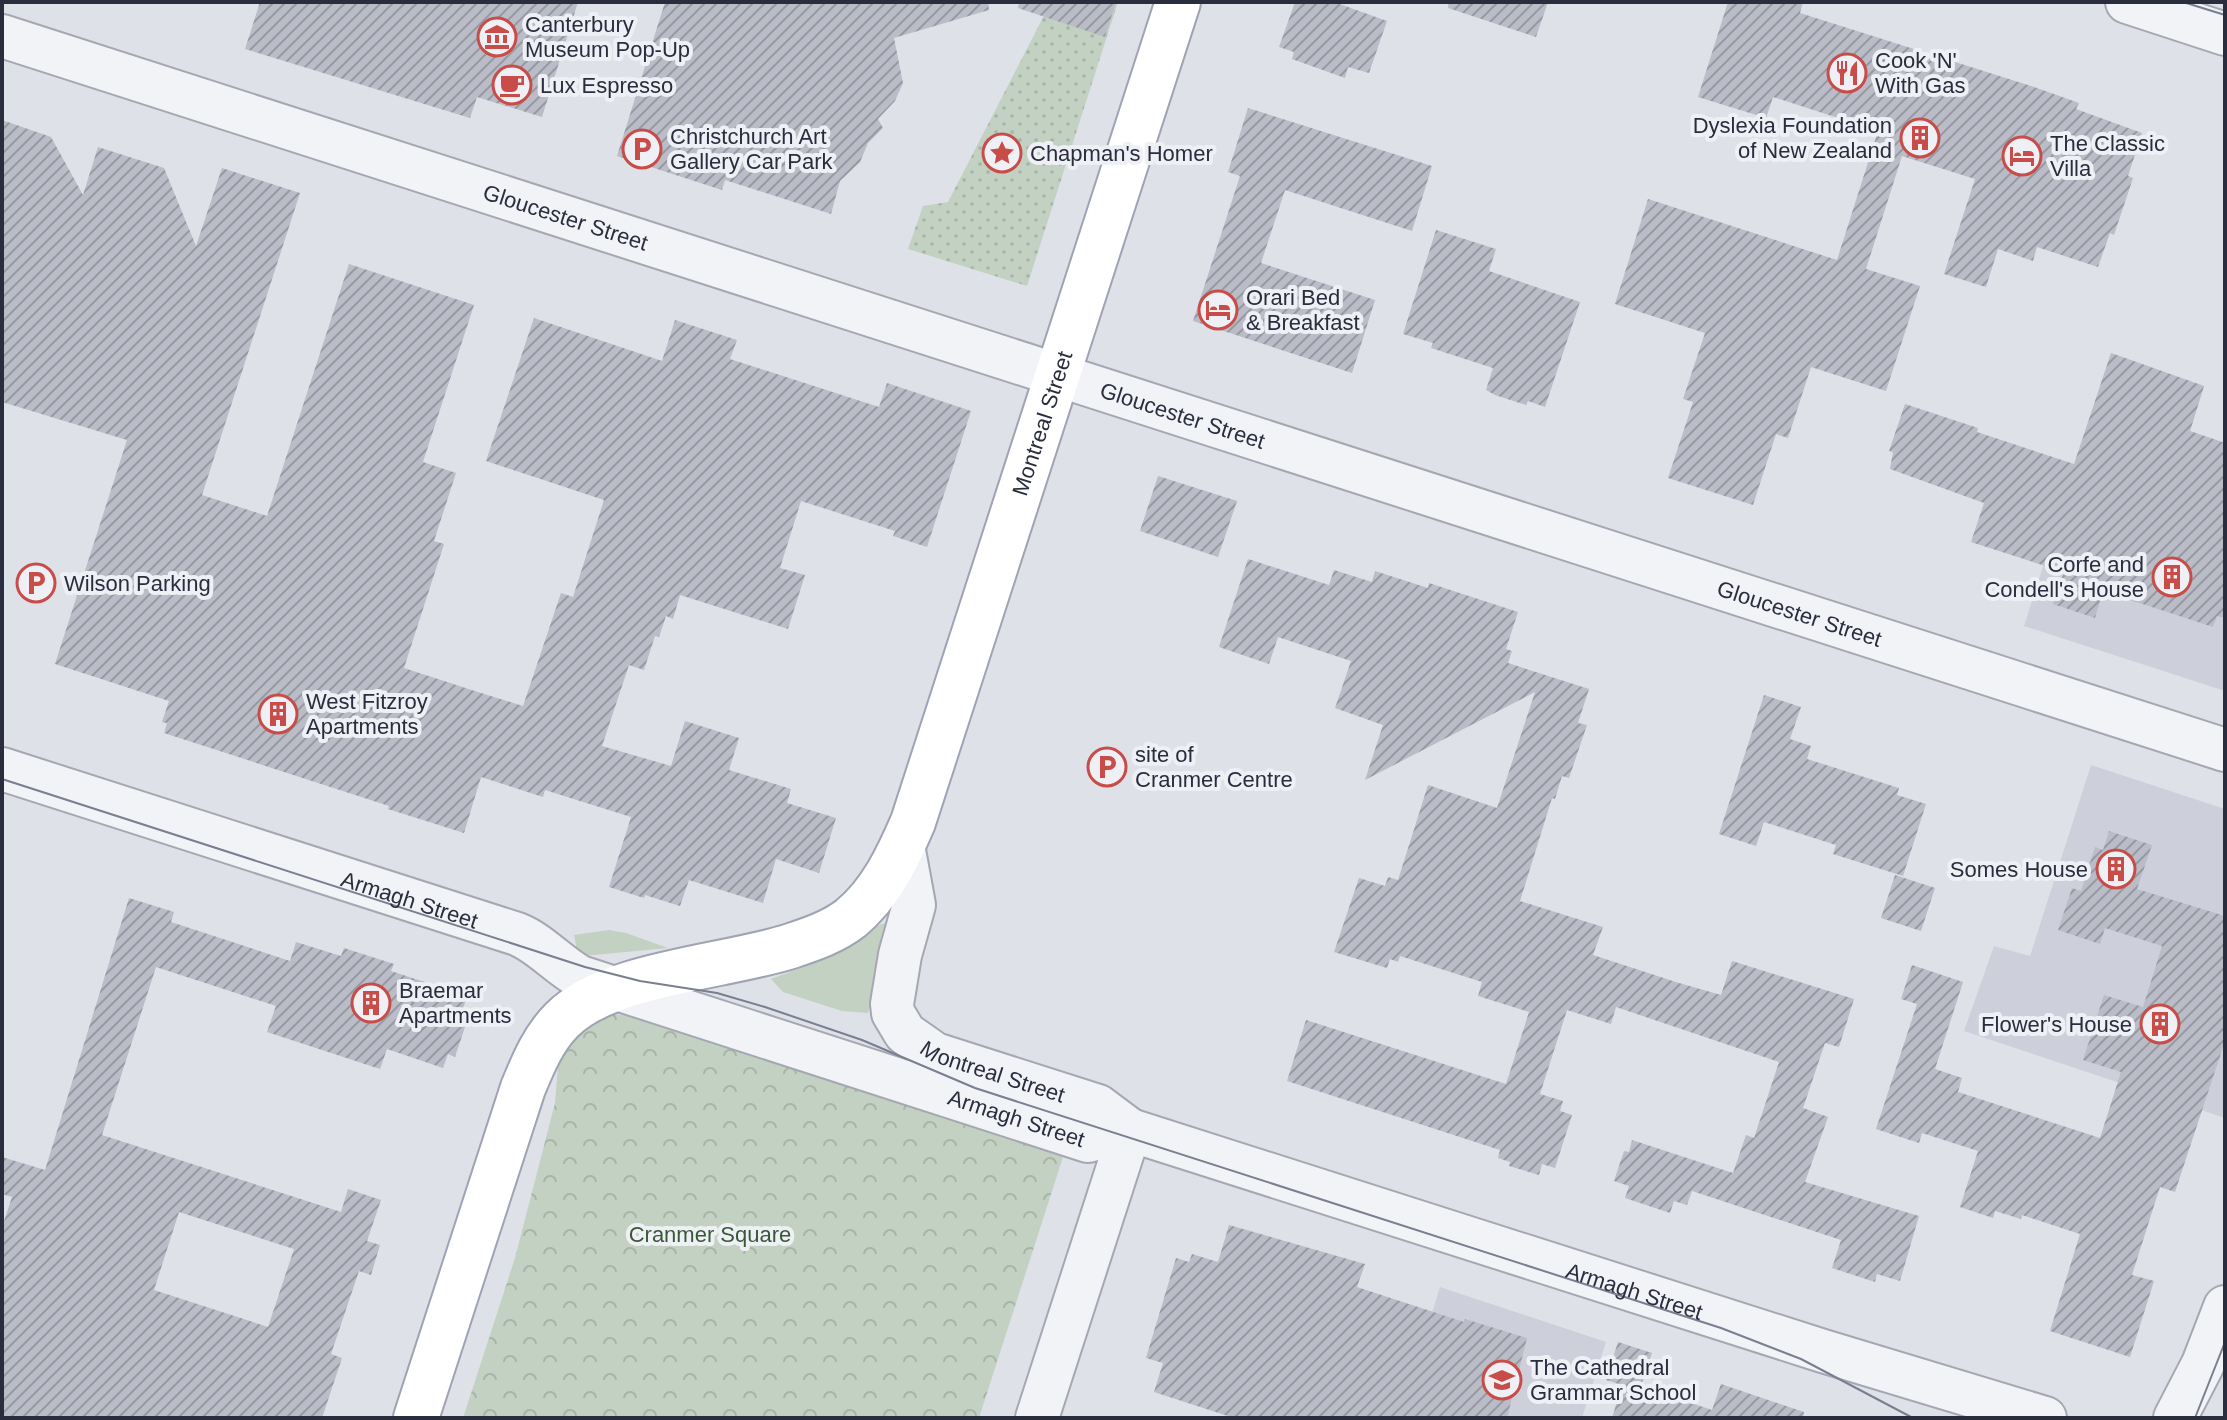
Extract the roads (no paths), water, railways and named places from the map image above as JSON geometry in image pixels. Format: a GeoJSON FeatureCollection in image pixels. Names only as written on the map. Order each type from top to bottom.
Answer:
{"type":"FeatureCollection","features":[{"type":"Feature","properties":{"kind":"main road","name":"Montreal Street"},"geometry":{"type":"LineString","coordinates":[[616,988],[765,955],[832,930],[875,893],[903,845],[1178,2]]}},
{"type":"Feature","properties":{"kind":"main road"},"geometry":{"type":"LineString","coordinates":[[416,1418],[530,1070],[561,1021],[583,1004],[616,988]]}},
{"type":"Feature","properties":{"kind":"street"},"geometry":{"type":"LineString","coordinates":[[2127,2],[2225,34]]}},
{"type":"Feature","properties":{"kind":"street","name":"Gloucester Street"},"geometry":{"type":"LineString","coordinates":[[2,36],[2225,750]]}},
{"type":"Feature","properties":{"kind":"street","name":"Armagh Street"},"geometry":{"type":"LineString","coordinates":[[2,769],[517,934],[568,971],[1088,1141],[1130,1130],[1823,1351],[2045,1418]]}},
{"type":"Feature","properties":{"kind":"street","name":"Montreal Street"},"geometry":{"type":"LineString","coordinates":[[903,845],[914,905],[900,955],[892,1004],[893,1013],[905,1033],[935,1054],[1098,1106],[1130,1130]]}},
{"type":"Feature","properties":{"kind":"street"},"geometry":{"type":"LineString","coordinates":[[1037,1418],[1130,1130]]}},
{"type":"Feature","properties":{"kind":"street"},"geometry":{"type":"LineString","coordinates":[[2175,1418],[2203,1364],[2225,1307]]}},
{"type":"Feature","properties":{"kind":"tram line"},"geometry":{"type":"LineString","coordinates":[[2183,2],[2225,15]]}},
{"type":"Feature","properties":{"kind":"tram line"},"geometry":{"type":"LineString","coordinates":[[2,779],[585,967],[640,981],[717,993],[765,1007],[862,1040],[975,1088],[1721,1328],[1801,1359],[1913,1418]]}},
{"type":"Feature","properties":{"kind":"tram line"},"geometry":{"type":"LineString","coordinates":[[2195,1418],[2225,1342]]}},
{"type":"Feature","properties":{"kind":"place","name":"Canterbury Museum Pop-Up"},"geometry":{"type":"Point","coordinates":[497,37]}},
{"type":"Feature","properties":{"kind":"place","name":"Cook 'N' With Gas"},"geometry":{"type":"Point","coordinates":[1847,73]}},
{"type":"Feature","properties":{"kind":"place","name":"Lux Espresso"},"geometry":{"type":"Point","coordinates":[512,85]}},
{"type":"Feature","properties":{"kind":"place","name":"Dyslexia Foundation of New Zealand"},"geometry":{"type":"Point","coordinates":[1920,138]}},
{"type":"Feature","properties":{"kind":"place","name":"Christchurch Art Gallery Car Park"},"geometry":{"type":"Point","coordinates":[642,149]}},
{"type":"Feature","properties":{"kind":"place","name":"Chapman's Homer"},"geometry":{"type":"Point","coordinates":[1002,153]}},
{"type":"Feature","properties":{"kind":"place","name":"The Classic Villa"},"geometry":{"type":"Point","coordinates":[2022,156]}},
{"type":"Feature","properties":{"kind":"place","name":"Orari Bed & Breakfast"},"geometry":{"type":"Point","coordinates":[1218,310]}},
{"type":"Feature","properties":{"kind":"place","name":"Corfe and Condell's House"},"geometry":{"type":"Point","coordinates":[2172,577]}},
{"type":"Feature","properties":{"kind":"place","name":"Wilson Parking"},"geometry":{"type":"Point","coordinates":[36,583]}},
{"type":"Feature","properties":{"kind":"place","name":"West Fitzroy Apartments"},"geometry":{"type":"Point","coordinates":[278,714]}},
{"type":"Feature","properties":{"kind":"place","name":"site of Cranmer Centre"},"geometry":{"type":"Point","coordinates":[1107,767]}},
{"type":"Feature","properties":{"kind":"place","name":"Somes House"},"geometry":{"type":"Point","coordinates":[2116,869]}},
{"type":"Feature","properties":{"kind":"place","name":"Braemar Apartments"},"geometry":{"type":"Point","coordinates":[371,1003]}},
{"type":"Feature","properties":{"kind":"place","name":"Flower's House"},"geometry":{"type":"Point","coordinates":[2160,1024]}},
{"type":"Feature","properties":{"kind":"place","name":"The Cathedral Grammar School"},"geometry":{"type":"Point","coordinates":[1502,1380]}},
{"type":"Feature","properties":{"kind":"park label","name":"Cranmer Square"},"geometry":{"type":"Point","coordinates":[710,1234]}}]}
